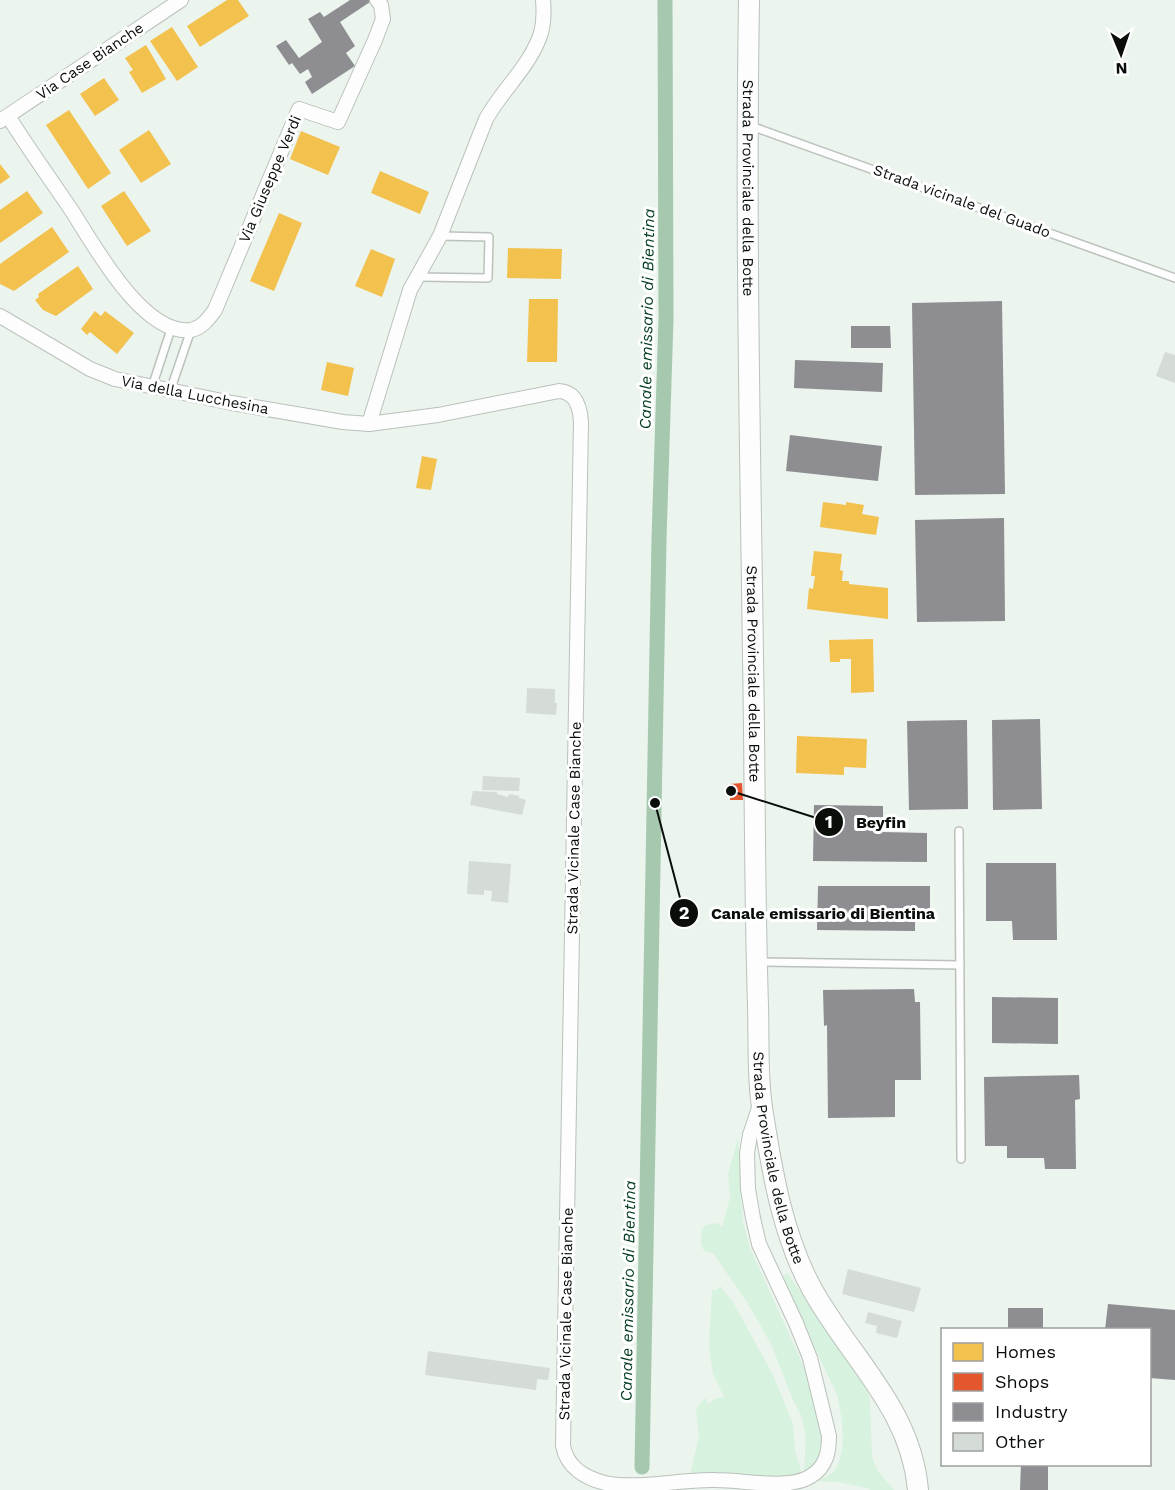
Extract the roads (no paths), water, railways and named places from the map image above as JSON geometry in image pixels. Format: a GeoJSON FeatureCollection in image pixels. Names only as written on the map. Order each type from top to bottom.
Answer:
{"type":"FeatureCollection","features":[{"type":"Feature","properties":{"kind":"main road","name":"Strada Provinciale della Botte"},"geometry":{"type":"LineString","coordinates":[[749,0],[756,962],[761,1102],[784,1217],[796,1254],[817,1298],[900,1420],[912,1453],[918,1490]]}},
{"type":"Feature","properties":{"kind":"street","name":"Via Case Bianche"},"geometry":{"type":"LineString","coordinates":[[4,118],[181,0]]}},
{"type":"Feature","properties":{"kind":"street","name":"Via Giuseppe Verdi"},"geometry":{"type":"LineString","coordinates":[[191,330],[207,321],[215,310],[298,109],[339,122],[383,19],[381,5],[377,0]]}},
{"type":"Feature","properties":{"kind":"street"},"geometry":{"type":"LineString","coordinates":[[369,424],[405,304],[416,277],[440,236],[486,119],[539,38],[543,27],[543,0]]}},
{"type":"Feature","properties":{"kind":"street"},"geometry":{"type":"LineString","coordinates":[[4,118],[125,290],[148,313],[172,327],[191,330]]}},
{"type":"Feature","properties":{"kind":"street","name":"Via della Lucchesina"},"geometry":{"type":"LineString","coordinates":[[0,316],[101,374],[170,391],[332,420],[369,424]]}},
{"type":"Feature","properties":{"kind":"street","name":"Strada Vicinale Case Bianche"},"geometry":{"type":"LineString","coordinates":[[369,424],[438,415],[559,391],[572,395],[580,413],[563,1446],[565,1456],[573,1467],[594,1480],[633,1485],[692,1480],[791,1483],[811,1476],[824,1464],[829,1436],[810,1358],[759,1244],[753,1218],[748,1189],[747,1153],[750,1135],[761,1102]]}},
{"type":"Feature","properties":{"kind":"lane","name":"Strada vicinale del Guado"},"geometry":{"type":"LineString","coordinates":[[749,125],[1175,278]]}},
{"type":"Feature","properties":{"kind":"lane"},"geometry":{"type":"LineString","coordinates":[[416,277],[488,278],[489,237],[440,236]]}},
{"type":"Feature","properties":{"kind":"lane"},"geometry":{"type":"LineString","coordinates":[[152,387],[172,327]]}},
{"type":"Feature","properties":{"kind":"lane"},"geometry":{"type":"LineString","coordinates":[[170,391],[191,330]]}},
{"type":"Feature","properties":{"kind":"lane"},"geometry":{"type":"LineString","coordinates":[[959,831],[961,1159]]}},
{"type":"Feature","properties":{"kind":"lane"},"geometry":{"type":"LineString","coordinates":[[756,962],[960,965]]}},
{"type":"Feature","properties":{"kind":"waterway","name":"Canale emissario di Bientina"},"geometry":{"type":"LineString","coordinates":[[642,1467],[659,539],[666,319],[665,0]]}},
{"type":"Feature","properties":{"kind":"place","name":"Beyfin"},"geometry":{"type":"Point","coordinates":[731,791]}},
{"type":"Feature","properties":{"kind":"place","name":"Canale emissario di Bientina"},"geometry":{"type":"Point","coordinates":[655,803]}}]}
